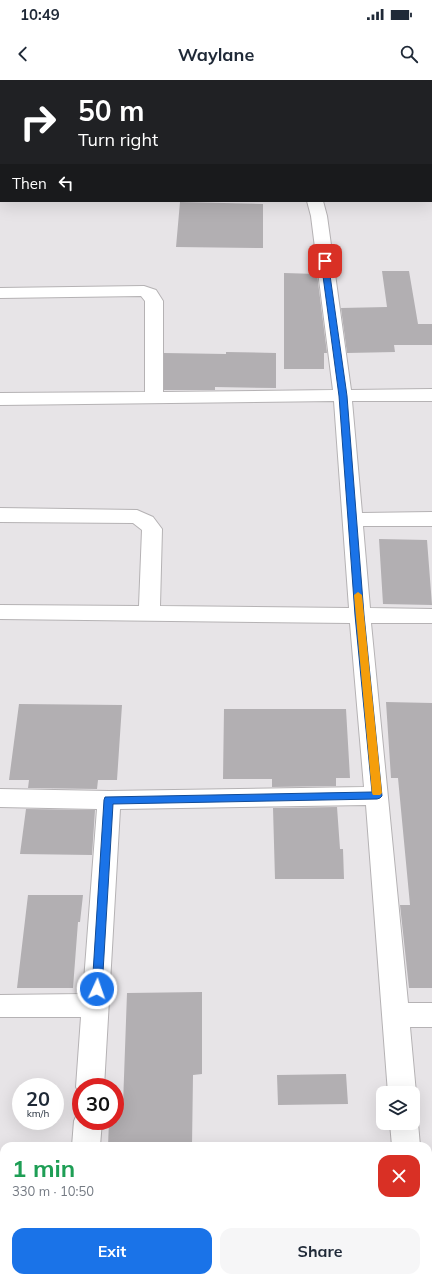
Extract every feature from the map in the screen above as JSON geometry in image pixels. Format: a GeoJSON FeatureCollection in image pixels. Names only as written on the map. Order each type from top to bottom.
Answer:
{"type":"FeatureCollection","features":[{"type":"Feature","properties":{"kind":"street"},"geometry":{"type":"LineString","coordinates":[[315,202],[319,216],[343,396],[360,615],[401,1086]]}},
{"type":"Feature","properties":{"kind":"street"},"geometry":{"type":"LineString","coordinates":[[0,293],[144,291],[150,294],[154,301],[154,398]]}},
{"type":"Feature","properties":{"kind":"street"},"geometry":{"type":"LineString","coordinates":[[0,399],[432,395]]}},
{"type":"Feature","properties":{"kind":"street"},"geometry":{"type":"LineString","coordinates":[[0,515],[137,517],[146,522],[152,529],[149,614]]}},
{"type":"Feature","properties":{"kind":"street"},"geometry":{"type":"LineString","coordinates":[[352,520],[432,519]]}},
{"type":"Feature","properties":{"kind":"street"},"geometry":{"type":"LineString","coordinates":[[0,612],[432,616]]}},
{"type":"Feature","properties":{"kind":"street"},"geometry":{"type":"LineString","coordinates":[[0,798],[109,800],[377,796]]}},
{"type":"Feature","properties":{"kind":"street"},"geometry":{"type":"LineString","coordinates":[[91,1078],[109,800]]}},
{"type":"Feature","properties":{"kind":"street"},"geometry":{"type":"LineString","coordinates":[[0,1006],[96,1005]]}},
{"type":"Feature","properties":{"kind":"street"},"geometry":{"type":"LineString","coordinates":[[396,1015],[432,1015]]}},
{"type":"Feature","properties":{"kind":"street"},"geometry":{"type":"LineString","coordinates":[[86,1142],[87,1130]]}},
{"type":"Feature","properties":{"kind":"street"},"geometry":{"type":"LineString","coordinates":[[405,1130],[406,1142]]}},
{"type":"Feature","properties":{"kind":"building"},"geometry":{"type":"Polygon","coordinates":[[[180,202],[263,204],[263,248],[176,247],[180,202]]]}},
{"type":"Feature","properties":{"kind":"building"},"geometry":{"type":"Polygon","coordinates":[[[382,271],[409,271],[418,324],[432,324],[432,345],[394,345],[395,352],[347,353],[341,308],[387,307],[382,271]]]}},
{"type":"Feature","properties":{"kind":"building"},"geometry":{"type":"Polygon","coordinates":[[[284,273],[317,274],[327,353],[324,353],[324,369],[284,369],[284,273]]]}},
{"type":"Feature","properties":{"kind":"building"},"geometry":{"type":"Polygon","coordinates":[[[226,352],[276,353],[276,388],[215,387],[215,390],[164,390],[164,353],[226,354],[226,352]]]}},
{"type":"Feature","properties":{"kind":"building"},"geometry":{"type":"Polygon","coordinates":[[[379,539],[427,540],[432,605],[383,604],[379,539]]]}},
{"type":"Feature","properties":{"kind":"building"},"geometry":{"type":"Polygon","coordinates":[[[386,702],[432,703],[432,988],[409,988],[400,905],[410,905],[398,778],[391,778],[386,702]]]}},
{"type":"Feature","properties":{"kind":"building"},"geometry":{"type":"Polygon","coordinates":[[[19,704],[122,705],[117,780],[98,780],[97,789],[28,788],[29,780],[9,780],[19,704]]]}},
{"type":"Feature","properties":{"kind":"building"},"geometry":{"type":"Polygon","coordinates":[[[224,709],[346,709],[350,778],[336,778],[336,786],[272,787],[272,779],[223,779],[224,709]]]}},
{"type":"Feature","properties":{"kind":"building"},"geometry":{"type":"Polygon","coordinates":[[[337,807],[340,849],[343,849],[344,879],[275,879],[273,808],[337,807]]]}},
{"type":"Feature","properties":{"kind":"building"},"geometry":{"type":"Polygon","coordinates":[[[26,809],[95,810],[92,855],[20,854],[26,809]]]}},
{"type":"Feature","properties":{"kind":"building"},"geometry":{"type":"Polygon","coordinates":[[[28,895],[83,895],[80,922],[78,922],[73,988],[17,988],[28,895]]]}},
{"type":"Feature","properties":{"kind":"building"},"geometry":{"type":"Polygon","coordinates":[[[202,992],[202,1074],[193,1075],[192,1142],[108,1142],[109,1130],[124,1130],[127,993],[202,992]]]}},
{"type":"Feature","properties":{"kind":"building"},"geometry":{"type":"Polygon","coordinates":[[[346,1074],[348,1104],[278,1105],[277,1075],[346,1074]]]}},
{"type":"Feature","properties":{"kind":"slow traffic"},"geometry":{"type":"LineString","coordinates":[[358,595],[377,793]]}},
{"type":"Feature","properties":{"kind":"route"},"geometry":{"type":"LineString","coordinates":[[97,989],[109,800],[377,796],[360,615],[343,396],[325,261]]}}]}
